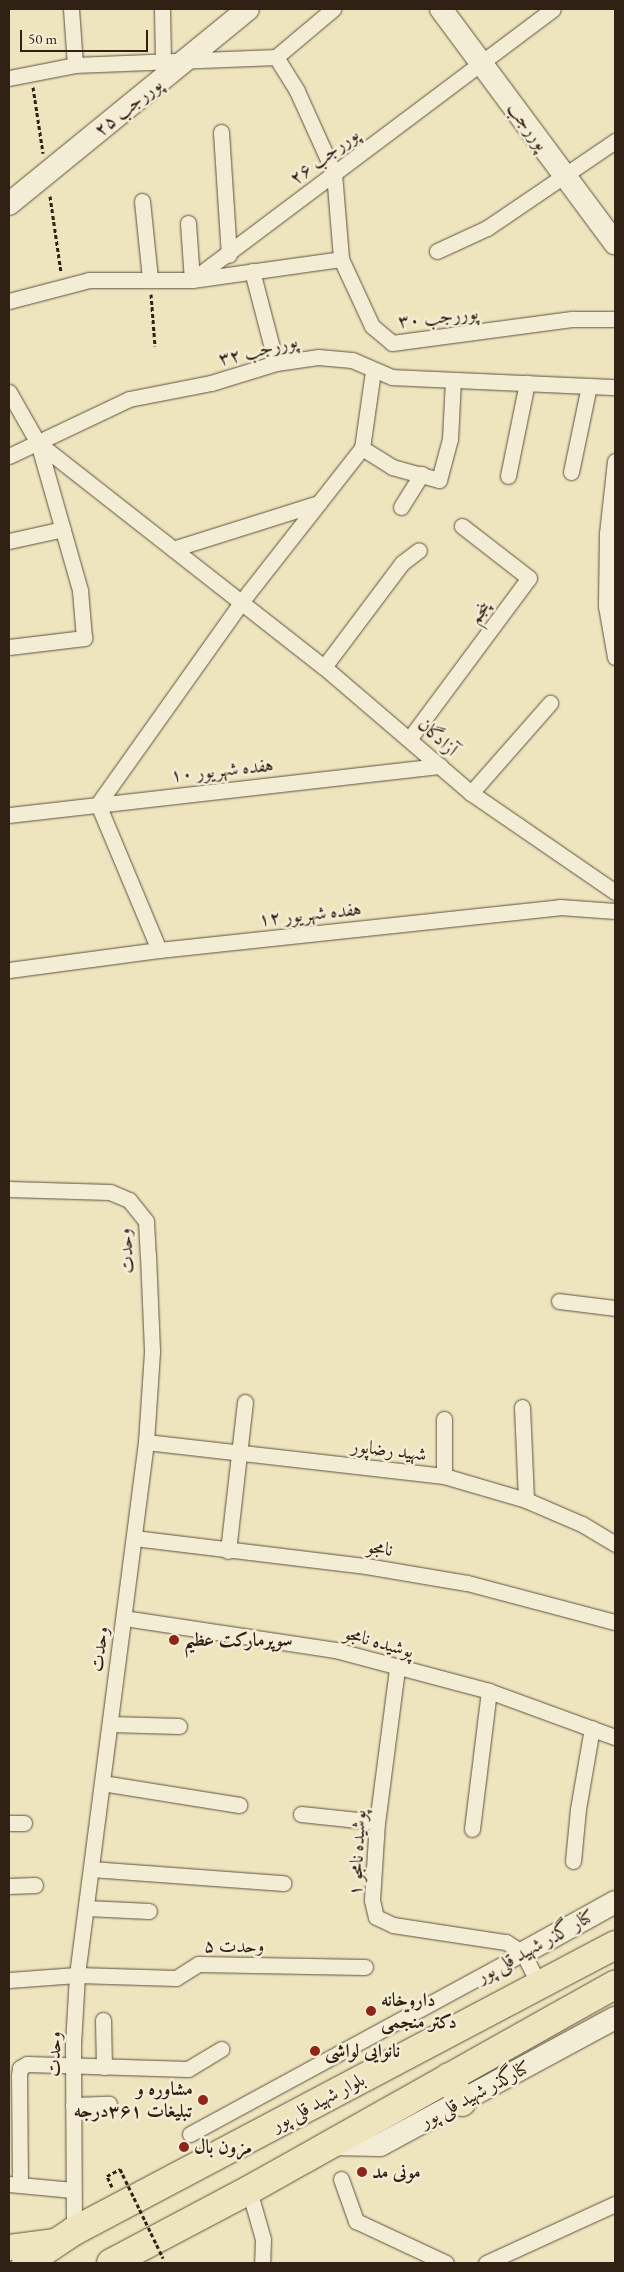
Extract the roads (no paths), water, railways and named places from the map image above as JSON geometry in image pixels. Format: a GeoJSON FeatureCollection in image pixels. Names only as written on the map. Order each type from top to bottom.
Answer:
{"type":"FeatureCollection","features":[{"type":"Feature","properties":{"kind":"highway","name":"بلوار شهید قلی پور"},"geometry":{"type":"LineString","coordinates":[[26,2263],[68,2235],[615,1945]]}},
{"type":"Feature","properties":{"kind":"highway"},"geometry":{"type":"LineString","coordinates":[[111,2263],[249,2190],[328,2144],[615,1985]]}},
{"type":"Feature","properties":{"kind":"highway"},"geometry":{"type":"LineString","coordinates":[[449,2077],[462,2102]]}},
{"type":"Feature","properties":{"kind":"main road"},"geometry":{"type":"LineString","coordinates":[[9,2247],[68,2235]]}},
{"type":"Feature","properties":{"kind":"street"},"geometry":{"type":"LineString","coordinates":[[70,9],[75,66]]}},
{"type":"Feature","properties":{"kind":"street"},"geometry":{"type":"LineString","coordinates":[[162,9],[174,61]]}},
{"type":"Feature","properties":{"kind":"street","name":"پوررجب ۲۵"},"geometry":{"type":"LineString","coordinates":[[9,204],[174,61],[248,9]]}},
{"type":"Feature","properties":{"kind":"street"},"geometry":{"type":"LineString","coordinates":[[9,78],[75,66],[276,57],[332,9]]}},
{"type":"Feature","properties":{"kind":"street","name":"پوررجب"},"geometry":{"type":"LineString","coordinates":[[441,9],[615,243]]}},
{"type":"Feature","properties":{"kind":"street","name":"پوررجب ۲۶"},"geometry":{"type":"LineString","coordinates":[[192,280],[228,255],[553,9]]}},
{"type":"Feature","properties":{"kind":"street"},"geometry":{"type":"LineString","coordinates":[[276,57],[297,91],[334,173]]}},
{"type":"Feature","properties":{"kind":"street"},"geometry":{"type":"LineString","coordinates":[[222,132],[228,255]]}},
{"type":"Feature","properties":{"kind":"street"},"geometry":{"type":"LineString","coordinates":[[437,251],[487,228],[615,141]]}},
{"type":"Feature","properties":{"kind":"street","name":"پوررجب ۳۰"},"geometry":{"type":"LineString","coordinates":[[334,173],[340,259],[372,326],[392,343],[573,319],[615,319]]}},
{"type":"Feature","properties":{"kind":"street"},"geometry":{"type":"LineString","coordinates":[[142,201],[150,278]]}},
{"type":"Feature","properties":{"kind":"street"},"geometry":{"type":"LineString","coordinates":[[188,223],[192,280]]}},
{"type":"Feature","properties":{"kind":"street"},"geometry":{"type":"LineString","coordinates":[[9,301],[89,280],[150,278],[192,280],[340,259]]}},
{"type":"Feature","properties":{"kind":"street"},"geometry":{"type":"LineString","coordinates":[[252,271],[276,363]]}},
{"type":"Feature","properties":{"kind":"street","name":"پوررجب ۳۲"},"geometry":{"type":"LineString","coordinates":[[9,456],[130,399],[210,383],[276,363],[318,357],[352,360],[373,371],[392,377],[615,387]]}},
{"type":"Feature","properties":{"kind":"street"},"geometry":{"type":"LineString","coordinates":[[159,950],[98,804],[242,601],[362,448],[373,371]]}},
{"type":"Feature","properties":{"kind":"street"},"geometry":{"type":"LineString","coordinates":[[362,448],[392,467],[440,480],[450,439],[453,380]]}},
{"type":"Feature","properties":{"kind":"street"},"geometry":{"type":"LineString","coordinates":[[508,476],[526,383]]}},
{"type":"Feature","properties":{"kind":"street"},"geometry":{"type":"LineString","coordinates":[[571,472],[589,386]]}},
{"type":"Feature","properties":{"kind":"street"},"geometry":{"type":"LineString","coordinates":[[9,392],[38,443],[80,590],[84,638],[9,647]]}},
{"type":"Feature","properties":{"kind":"street","name":"آزادگان"},"geometry":{"type":"LineString","coordinates":[[38,443],[324,667],[410,738],[471,793],[615,892]]}},
{"type":"Feature","properties":{"kind":"street"},"geometry":{"type":"LineString","coordinates":[[615,461],[606,606],[615,657]]}},
{"type":"Feature","properties":{"kind":"street"},"geometry":{"type":"LineString","coordinates":[[401,507],[422,474]]}},
{"type":"Feature","properties":{"kind":"street"},"geometry":{"type":"LineString","coordinates":[[173,549],[320,503]]}},
{"type":"Feature","properties":{"kind":"street","name":"پنجم"},"geometry":{"type":"LineString","coordinates":[[410,738],[529,578],[462,526]]}},
{"type":"Feature","properties":{"kind":"street"},"geometry":{"type":"LineString","coordinates":[[9,541],[63,529]]}},
{"type":"Feature","properties":{"kind":"street"},"geometry":{"type":"LineString","coordinates":[[324,667],[402,563],[419,550]]}},
{"type":"Feature","properties":{"kind":"street"},"geometry":{"type":"LineString","coordinates":[[471,793],[550,703]]}},
{"type":"Feature","properties":{"kind":"street","name":"هفده شهریور ۱۰"},"geometry":{"type":"LineString","coordinates":[[9,815],[440,766]]}},
{"type":"Feature","properties":{"kind":"street","name":"هفده شهریور ۱۲"},"geometry":{"type":"LineString","coordinates":[[9,970],[159,950],[560,908],[615,911]]}},
{"type":"Feature","properties":{"kind":"street","name":"وحدت"},"geometry":{"type":"LineString","coordinates":[[9,1189],[110,1192],[129,1200],[146,1221],[152,1352],[146,1442],[77,1975],[73,2066],[74,2190],[68,2235]]}},
{"type":"Feature","properties":{"kind":"street"},"geometry":{"type":"LineString","coordinates":[[559,1302],[615,1308]]}},
{"type":"Feature","properties":{"kind":"street"},"geometry":{"type":"LineString","coordinates":[[228,1551],[237,1452],[245,1402]]}},
{"type":"Feature","properties":{"kind":"street"},"geometry":{"type":"LineString","coordinates":[[522,1407],[526,1500]]}},
{"type":"Feature","properties":{"kind":"street"},"geometry":{"type":"LineString","coordinates":[[444,1418],[444,1476]]}},
{"type":"Feature","properties":{"kind":"street","name":"شهید رضاپور"},"geometry":{"type":"LineString","coordinates":[[146,1442],[444,1476],[526,1500],[582,1524],[615,1544]]}},
{"type":"Feature","properties":{"kind":"street","name":"نامجو"},"geometry":{"type":"LineString","coordinates":[[134,1538],[228,1551],[366,1566],[467,1583],[615,1622]]}},
{"type":"Feature","properties":{"kind":"street","name":"پوشیده نامجو"},"geometry":{"type":"LineString","coordinates":[[124,1618],[335,1650],[398,1669],[489,1691],[615,1737]]}},
{"type":"Feature","properties":{"kind":"street","name":"پوشیده نامجو ۱"},"geometry":{"type":"LineString","coordinates":[[398,1669],[377,1822],[372,1900],[376,1917],[393,1924],[506,1942],[523,1953]]}},
{"type":"Feature","properties":{"kind":"street"},"geometry":{"type":"LineString","coordinates":[[472,1829],[489,1691]]}},
{"type":"Feature","properties":{"kind":"street"},"geometry":{"type":"LineString","coordinates":[[110,1724],[179,1726]]}},
{"type":"Feature","properties":{"kind":"street"},"geometry":{"type":"LineString","coordinates":[[573,1861],[578,1808],[592,1728]]}},
{"type":"Feature","properties":{"kind":"street"},"geometry":{"type":"LineString","coordinates":[[102,1783],[238,1805]]}},
{"type":"Feature","properties":{"kind":"street"},"geometry":{"type":"LineString","coordinates":[[301,1814],[377,1822]]}},
{"type":"Feature","properties":{"kind":"street"},"geometry":{"type":"LineString","coordinates":[[91,1869],[283,1883]]}},
{"type":"Feature","properties":{"kind":"street"},"geometry":{"type":"LineString","coordinates":[[9,1886],[35,1885]]}},
{"type":"Feature","properties":{"kind":"street","name":"کنار گذر شهید قلی پور"},"geometry":{"type":"LineString","coordinates":[[190,2134],[615,1902]]}},
{"type":"Feature","properties":{"kind":"street"},"geometry":{"type":"LineString","coordinates":[[86,1908],[149,1911]]}},
{"type":"Feature","properties":{"kind":"street"},"geometry":{"type":"LineString","coordinates":[[523,1953],[540,1986]]}},
{"type":"Feature","properties":{"kind":"street","name":"وحدت ۵"},"geometry":{"type":"LineString","coordinates":[[9,1980],[77,1975],[176,1978],[198,1964],[365,1967]]}},
{"type":"Feature","properties":{"kind":"street","name":"کنارگذر شهید قلی پور"},"geometry":{"type":"LineString","coordinates":[[328,2144],[380,2145],[615,2018]]}},
{"type":"Feature","properties":{"kind":"street"},"geometry":{"type":"LineString","coordinates":[[103,2020],[104,2067]]}},
{"type":"Feature","properties":{"kind":"street"},"geometry":{"type":"LineString","coordinates":[[74,2190],[14,2184],[20,2068],[27,2064],[188,2069],[221,2049]]}},
{"type":"Feature","properties":{"kind":"street"},"geometry":{"type":"LineString","coordinates":[[73,2105],[110,2104]]}},
{"type":"Feature","properties":{"kind":"street"},"geometry":{"type":"LineString","coordinates":[[340,2179],[356,2221],[446,2263]]}},
{"type":"Feature","properties":{"kind":"street"},"geometry":{"type":"LineString","coordinates":[[249,2190],[263,2239],[262,2263]]}},
{"type":"Feature","properties":{"kind":"street"},"geometry":{"type":"LineString","coordinates":[[486,2263],[615,2204]]}},
{"type":"Feature","properties":{"kind":"place","name":"سوپرمارکت عظیم"},"geometry":{"type":"Point","coordinates":[174,1640]}},
{"type":"Feature","properties":{"kind":"place","name":"داروخانه دکتر منجّمی"},"geometry":{"type":"Point","coordinates":[371,2011]}},
{"type":"Feature","properties":{"kind":"place","name":"نانوایی لواشی"},"geometry":{"type":"Point","coordinates":[315,2051]}},
{"type":"Feature","properties":{"kind":"place","name":"مشاوره و تبلیغات ۳۶۱درجه"},"geometry":{"type":"Point","coordinates":[203,2100]}},
{"type":"Feature","properties":{"kind":"place","name":"مزون بال"},"geometry":{"type":"Point","coordinates":[184,2147]}},
{"type":"Feature","properties":{"kind":"place","name":"مونی مد"},"geometry":{"type":"Point","coordinates":[362,2172]}}]}
